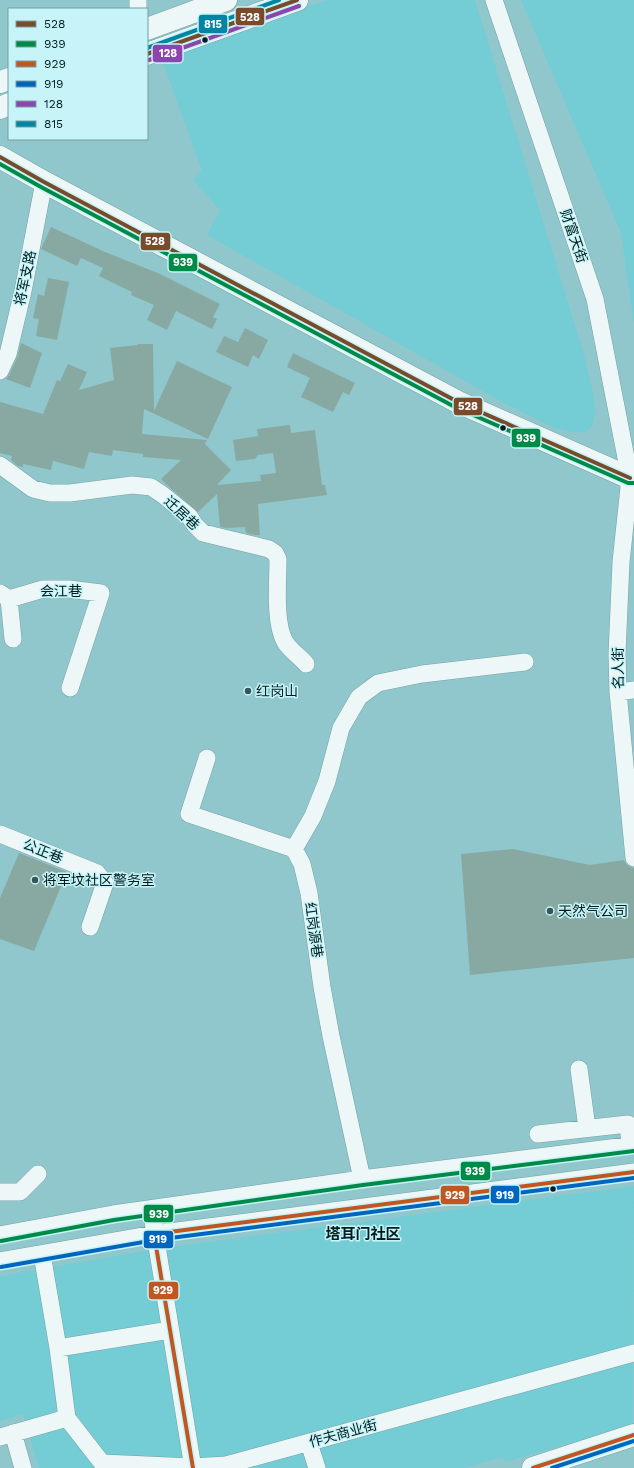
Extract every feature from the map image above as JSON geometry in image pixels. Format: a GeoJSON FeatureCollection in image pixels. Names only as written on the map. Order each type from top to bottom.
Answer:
{"type":"FeatureCollection","features":[{"type":"Feature","properties":{"kind":"main road"},"geometry":{"type":"LineString","coordinates":[[148,29],[226,0]]}},
{"type":"Feature","properties":{"kind":"main road"},"geometry":{"type":"LineString","coordinates":[[148,54],[297,0]]}},
{"type":"Feature","properties":{"kind":"main road"},"geometry":{"type":"LineString","coordinates":[[0,157],[44,182],[458,402],[632,477]]}},
{"type":"Feature","properties":{"kind":"main road"},"geometry":{"type":"LineString","coordinates":[[533,1468],[634,1435]]}},
{"type":"Feature","properties":{"kind":"street","name":"财富天街"},"geometry":{"type":"LineString","coordinates":[[494,0],[595,299],[632,477]]}},
{"type":"Feature","properties":{"kind":"street","name":"将军支路"},"geometry":{"type":"LineString","coordinates":[[0,371],[8,354],[23,291],[44,182]]}},
{"type":"Feature","properties":{"kind":"street","name":"迁居巷"},"geometry":{"type":"LineString","coordinates":[[0,465],[33,489],[50,493],[70,493],[132,485],[151,487],[189,516],[203,533],[269,549],[275,553],[278,559],[278,608],[280,629],[285,642],[306,664]]}},
{"type":"Feature","properties":{"kind":"street","name":"名人街"},"geometry":{"type":"LineString","coordinates":[[632,477],[620,562],[617,654],[626,691],[634,858]]}},
{"type":"Feature","properties":{"kind":"street","name":"会江巷"},"geometry":{"type":"LineString","coordinates":[[4,596],[43,589],[69,589],[101,593],[70,688]]}},
{"type":"Feature","properties":{"kind":"street"},"geometry":{"type":"LineString","coordinates":[[4,596],[13,639]]}},
{"type":"Feature","properties":{"kind":"street"},"geometry":{"type":"LineString","coordinates":[[207,758],[189,814],[294,849],[313,816],[327,781],[341,728],[359,697],[378,683],[422,674],[525,662]]}},
{"type":"Feature","properties":{"kind":"street","name":"公正巷"},"geometry":{"type":"LineString","coordinates":[[0,834],[98,873],[105,883],[90,927]]}},
{"type":"Feature","properties":{"kind":"street","name":"红岗源巷"},"geometry":{"type":"LineString","coordinates":[[294,849],[302,864],[309,893],[322,987],[331,1036],[362,1179]]}},
{"type":"Feature","properties":{"kind":"street"},"geometry":{"type":"LineString","coordinates":[[579,1069],[587,1128]]}},
{"type":"Feature","properties":{"kind":"street"},"geometry":{"type":"LineString","coordinates":[[0,1235],[114,1214],[362,1179],[632,1145],[628,1124],[538,1134]]}},
{"type":"Feature","properties":{"kind":"street"},"geometry":{"type":"LineString","coordinates":[[0,1261],[154,1234],[634,1172]]}},
{"type":"Feature","properties":{"kind":"street"},"geometry":{"type":"LineString","coordinates":[[0,1192],[20,1192],[38,1174]]}},
{"type":"Feature","properties":{"kind":"street"},"geometry":{"type":"LineString","coordinates":[[151,1209],[193,1467]]}},
{"type":"Feature","properties":{"kind":"street"},"geometry":{"type":"LineString","coordinates":[[23,1468],[6,1435],[67,1418],[58,1348],[42,1254]]}},
{"type":"Feature","properties":{"kind":"street"},"geometry":{"type":"LineString","coordinates":[[58,1348],[170,1330]]}},
{"type":"Feature","properties":{"kind":"street","name":"作夫商业街"},"geometry":{"type":"LineString","coordinates":[[67,1418],[102,1463],[193,1467],[226,1465],[634,1353]]}},
{"type":"Feature","properties":{"kind":"street"},"geometry":{"type":"LineString","coordinates":[[309,1443],[317,1468]]}},
{"type":"Feature","properties":{"kind":"shaded area"},"geometry":{"type":"Polygon","coordinates":[[[328,0],[475,0],[585,358],[594,398],[595,414],[592,426],[585,432],[571,432],[555,428],[502,402],[207,235],[220,210],[193,180],[202,171],[161,57],[328,0]]]}},
{"type":"Feature","properties":{"kind":"shaded area"},"geometry":{"type":"Polygon","coordinates":[[[521,0],[634,0],[634,324],[621,233],[521,0]]]}},
{"type":"Feature","properties":{"kind":"shaded area"},"geometry":{"type":"Polygon","coordinates":[[[634,1186],[633,1425],[505,1462],[503,1457],[464,1468],[39,1468],[23,1414],[0,1421],[0,1276],[156,1249],[634,1186]]]}},
{"type":"Feature","properties":{"kind":"building"},"geometry":{"type":"Polygon","coordinates":[[[51,227],[105,252],[160,274],[220,304],[213,317],[217,319],[212,329],[176,311],[167,330],[147,320],[154,305],[131,295],[132,292],[99,276],[103,268],[81,258],[77,266],[41,249],[51,227]]]}},
{"type":"Feature","properties":{"kind":"building"},"geometry":{"type":"Polygon","coordinates":[[[48,278],[69,282],[57,340],[36,336],[39,319],[33,318],[38,294],[44,296],[48,278]]]}},
{"type":"Feature","properties":{"kind":"building"},"geometry":{"type":"Polygon","coordinates":[[[245,328],[268,340],[259,359],[253,355],[248,367],[216,352],[224,336],[238,342],[245,328]]]}},
{"type":"Feature","properties":{"kind":"building"},"geometry":{"type":"Polygon","coordinates":[[[21,343],[42,353],[30,388],[6,379],[17,358],[21,343]]]}},
{"type":"Feature","properties":{"kind":"building"},"geometry":{"type":"Polygon","coordinates":[[[138,344],[153,344],[154,411],[177,361],[232,387],[208,439],[144,409],[142,434],[207,440],[205,444],[231,470],[217,485],[261,481],[260,475],[276,473],[273,453],[258,455],[255,459],[236,461],[233,440],[258,436],[257,429],[290,425],[291,433],[315,430],[322,485],[325,485],[327,495],[258,504],[260,535],[255,535],[246,533],[245,527],[220,527],[217,494],[198,512],[161,479],[181,460],[143,457],[143,454],[113,450],[112,456],[89,452],[84,469],[53,461],[51,470],[23,464],[23,467],[18,466],[11,460],[12,456],[0,453],[0,402],[43,414],[57,380],[60,381],[68,364],[87,372],[79,390],[114,380],[110,348],[138,344]]]}},
{"type":"Feature","properties":{"kind":"building"},"geometry":{"type":"Polygon","coordinates":[[[293,353],[355,383],[349,395],[343,392],[333,412],[301,397],[310,378],[287,367],[293,353]]]}},
{"type":"Feature","properties":{"kind":"building","name":"天然气公司"},"geometry":{"type":"Polygon","coordinates":[[[513,849],[590,865],[624,860],[626,864],[634,868],[634,958],[470,975],[461,854],[513,849]]]}},
{"type":"Feature","properties":{"kind":"building","name":"将军坟社区警务室"},"geometry":{"type":"Polygon","coordinates":[[[19,853],[67,872],[34,951],[0,939],[0,898],[19,853]]]}},
{"type":"Feature","properties":{"kind":"transit line","name":"815"},"geometry":{"type":"LineString","coordinates":[[148,48],[279,0]]}},
{"type":"Feature","properties":{"kind":"transit line","name":"528"},"geometry":{"type":"LineString","coordinates":[[148,54],[297,0]]}},
{"type":"Feature","properties":{"kind":"transit line","name":"128"},"geometry":{"type":"LineString","coordinates":[[149,60],[299,6]]}},
{"type":"Feature","properties":{"kind":"transit line","name":"528"},"geometry":{"type":"LineString","coordinates":[[0,157],[44,182],[458,402],[630,478]]}},
{"type":"Feature","properties":{"kind":"transit line","name":"939"},"geometry":{"type":"LineString","coordinates":[[0,164],[455,407],[628,483],[634,483]]}},
{"type":"Feature","properties":{"kind":"transit line","name":"939"},"geometry":{"type":"LineString","coordinates":[[1,1241],[114,1220],[363,1185],[634,1151]]}},
{"type":"Feature","properties":{"kind":"transit line","name":"929"},"geometry":{"type":"LineString","coordinates":[[193,1468],[154,1234],[634,1172]]}},
{"type":"Feature","properties":{"kind":"transit line","name":"919"},"geometry":{"type":"LineString","coordinates":[[1,1267],[155,1240],[634,1178]]}},
{"type":"Feature","properties":{"kind":"transit line","name":"929"},"geometry":{"type":"LineString","coordinates":[[533,1468],[634,1435]]}},
{"type":"Feature","properties":{"kind":"transit line","name":"919"},"geometry":{"type":"LineString","coordinates":[[552,1468],[634,1441]]}},
{"type":"Feature","properties":{"kind":"place","name":"红岗山"},"geometry":{"type":"Point","coordinates":[248,691]}},
{"type":"Feature","properties":{"kind":"place","name":"将军坟社区警务室"},"geometry":{"type":"Point","coordinates":[35,880]}},
{"type":"Feature","properties":{"kind":"place","name":"天然气公司"},"geometry":{"type":"Point","coordinates":[550,911]}},
{"type":"Feature","properties":{"kind":"district","name":"塔耳门社区"},"geometry":{"type":"Point","coordinates":[363,1234]}}]}
